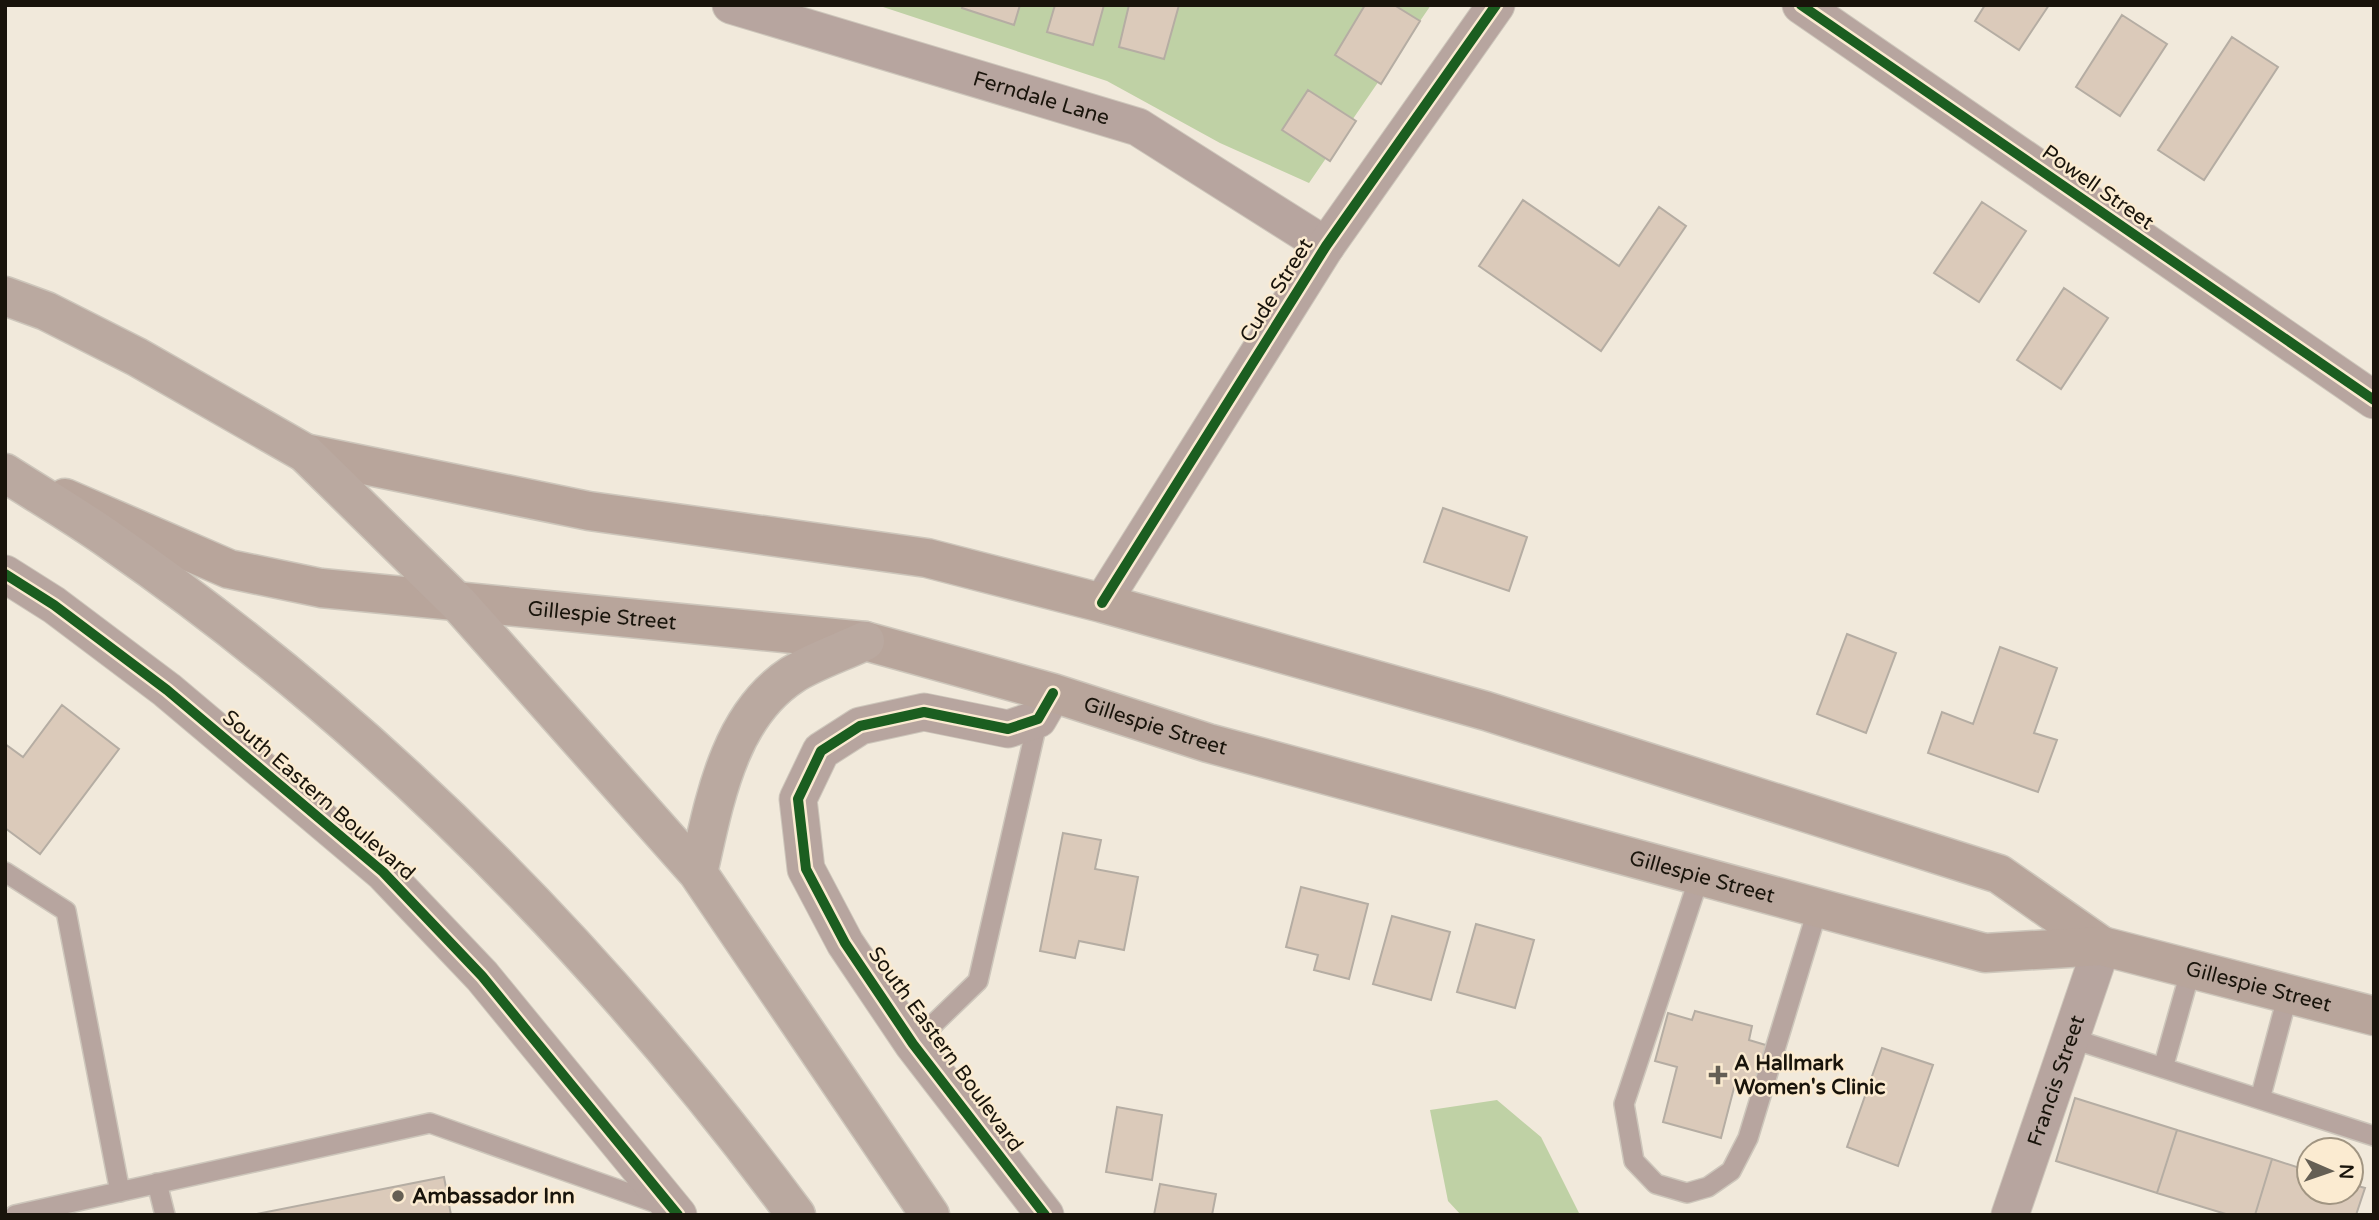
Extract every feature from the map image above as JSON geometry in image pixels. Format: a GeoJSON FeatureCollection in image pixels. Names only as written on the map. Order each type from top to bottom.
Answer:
{"type":"FeatureCollection","features":[{"type":"Feature","properties":{"kind":"highway"},"geometry":{"type":"LineString","coordinates":[[5,296],[46,310],[137,357],[305,453],[459,604],[698,873],[930,1215]]}},
{"type":"Feature","properties":{"kind":"highway"},"geometry":{"type":"LineString","coordinates":[[5,473],[112,541],[266,657],[399,770],[512,879],[601,972],[714,1106],[796,1215]]}},
{"type":"Feature","properties":{"kind":"highway"},"geometry":{"type":"LineString","coordinates":[[698,873],[715,800],[745,721],[792,676],[865,641]]}},
{"type":"Feature","properties":{"kind":"main road","name":"Gillespie Street"},"geometry":{"type":"LineString","coordinates":[[305,453],[589,511],[927,558],[1102,603],[1486,711],[1999,874],[2102,947]]}},
{"type":"Feature","properties":{"kind":"main road","name":"Gillespie Street"},"geometry":{"type":"LineString","coordinates":[[5,473],[229,569],[321,588],[459,604],[865,641],[1045,706],[1208,743],[1986,953],[2102,947],[2374,1016]]}},
{"type":"Feature","properties":{"kind":"street","name":"Ferndale Lane"},"geometry":{"type":"LineString","coordinates":[[731,5],[1139,128],[1326,246]]}},
{"type":"Feature","properties":{"kind":"street","name":"Cude Street"},"geometry":{"type":"LineString","coordinates":[[1102,603],[1326,246],[1496,5]]}},
{"type":"Feature","properties":{"kind":"street","name":"Powell Street"},"geometry":{"type":"LineString","coordinates":[[1801,5],[2374,400]]}},
{"type":"Feature","properties":{"kind":"street","name":"South Eastern Boulevard"},"geometry":{"type":"LineString","coordinates":[[5,574],[54,605],[167,690],[383,872],[482,976],[676,1212]]}},
{"type":"Feature","properties":{"kind":"street","name":"South Eastern Boulevard"},"geometry":{"type":"LineString","coordinates":[[1041,1214],[913,1044],[845,943],[806,869],[798,799],[821,751],[860,726],[924,712],[1008,729],[1045,706]]}},
{"type":"Feature","properties":{"kind":"street","name":"Francis Street"},"geometry":{"type":"LineString","coordinates":[[2010,1215],[2102,947]]}},
{"type":"Feature","properties":{"kind":"lane"},"geometry":{"type":"LineString","coordinates":[[913,1044],[978,981],[1045,706]]}},
{"type":"Feature","properties":{"kind":"lane"},"geometry":{"type":"LineString","coordinates":[[5,872],[66,911],[120,1192]]}},
{"type":"Feature","properties":{"kind":"lane"},"geometry":{"type":"LineString","coordinates":[[1700,876],[1623,1104],[1634,1161],[1656,1184],[1687,1193],[1709,1187],[1731,1171],[1748,1138],[1818,908]]}},
{"type":"Feature","properties":{"kind":"lane"},"geometry":{"type":"LineString","coordinates":[[2162,1068],[2191,969]]}},
{"type":"Feature","properties":{"kind":"lane"},"geometry":{"type":"LineString","coordinates":[[2259,1099],[2288,994]]}},
{"type":"Feature","properties":{"kind":"lane"},"geometry":{"type":"LineString","coordinates":[[2070,1038],[2374,1136]]}},
{"type":"Feature","properties":{"kind":"lane"},"geometry":{"type":"LineString","coordinates":[[15,1215],[430,1123],[676,1212]]}},
{"type":"Feature","properties":{"kind":"lane"},"geometry":{"type":"LineString","coordinates":[[157,1183],[165,1215]]}},
{"type":"Feature","properties":{"kind":"green space"},"geometry":{"type":"Polygon","coordinates":[[[877,5],[1431,5],[1309,183],[1220,143],[1107,81],[877,5]]]}},
{"type":"Feature","properties":{"kind":"green space"},"geometry":{"type":"Polygon","coordinates":[[[1497,1100],[1541,1137],[1580,1215],[1461,1215],[1448,1201],[1430,1110],[1497,1100]]]}},
{"type":"Feature","properties":{"kind":"building"},"geometry":{"type":"Polygon","coordinates":[[[963,5],[1020,5],[1014,25],[962,8],[963,5]]]}},
{"type":"Feature","properties":{"kind":"building"},"geometry":{"type":"Polygon","coordinates":[[[1055,5],[1104,5],[1093,45],[1047,32],[1055,5]]]}},
{"type":"Feature","properties":{"kind":"building"},"geometry":{"type":"Polygon","coordinates":[[[1129,5],[1179,5],[1164,59],[1119,47],[1129,5]]]}},
{"type":"Feature","properties":{"kind":"building"},"geometry":{"type":"Polygon","coordinates":[[[1365,5],[1394,5],[1420,21],[1381,84],[1335,55],[1365,5]]]}},
{"type":"Feature","properties":{"kind":"building"},"geometry":{"type":"Polygon","coordinates":[[[1985,5],[2049,5],[2019,50],[1975,21],[1985,5]]]}},
{"type":"Feature","properties":{"kind":"building"},"geometry":{"type":"Polygon","coordinates":[[[2122,15],[2167,44],[2120,116],[2076,87],[2122,15]]]}},
{"type":"Feature","properties":{"kind":"building"},"geometry":{"type":"Polygon","coordinates":[[[2232,37],[2278,67],[2204,180],[2158,150],[2232,37]]]}},
{"type":"Feature","properties":{"kind":"building"},"geometry":{"type":"Polygon","coordinates":[[[1308,90],[1356,121],[1330,161],[1282,130],[1308,90]]]}},
{"type":"Feature","properties":{"kind":"building"},"geometry":{"type":"Polygon","coordinates":[[[1523,200],[1619,266],[1659,207],[1686,226],[1601,351],[1479,266],[1523,200]]]}},
{"type":"Feature","properties":{"kind":"building"},"geometry":{"type":"Polygon","coordinates":[[[1982,202],[2026,231],[1979,302],[1934,273],[1982,202]]]}},
{"type":"Feature","properties":{"kind":"building"},"geometry":{"type":"Polygon","coordinates":[[[2064,288],[2108,318],[2061,389],[2017,360],[2064,288]]]}},
{"type":"Feature","properties":{"kind":"building"},"geometry":{"type":"Polygon","coordinates":[[[1443,508],[1527,537],[1509,591],[1424,562],[1443,508]]]}},
{"type":"Feature","properties":{"kind":"building"},"geometry":{"type":"Polygon","coordinates":[[[1847,634],[1896,653],[1866,733],[1817,714],[1847,634]]]}},
{"type":"Feature","properties":{"kind":"building"},"geometry":{"type":"Polygon","coordinates":[[[2000,647],[2057,668],[2034,733],[2057,740],[2038,792],[1928,753],[1942,712],[1973,724],[2000,647]]]}},
{"type":"Feature","properties":{"kind":"building"},"geometry":{"type":"Polygon","coordinates":[[[62,705],[119,749],[40,854],[5,828],[5,744],[23,757],[62,705]]]}},
{"type":"Feature","properties":{"kind":"building"},"geometry":{"type":"Polygon","coordinates":[[[1063,833],[1101,840],[1095,869],[1138,877],[1124,950],[1079,941],[1075,958],[1040,951],[1063,833]]]}},
{"type":"Feature","properties":{"kind":"building"},"geometry":{"type":"Polygon","coordinates":[[[1301,887],[1368,904],[1349,979],[1314,970],[1318,955],[1286,947],[1301,887]]]}},
{"type":"Feature","properties":{"kind":"building"},"geometry":{"type":"Polygon","coordinates":[[[1392,916],[1450,932],[1431,1000],[1373,984],[1392,916]]]}},
{"type":"Feature","properties":{"kind":"building"},"geometry":{"type":"Polygon","coordinates":[[[1476,924],[1534,940],[1515,1008],[1457,992],[1476,924]]]}},
{"type":"Feature","properties":{"kind":"building","name":"A Hallmark Women's Clinic"},"geometry":{"type":"Polygon","coordinates":[[[1695,1011],[1752,1026],[1749,1040],[1769,1046],[1757,1090],[1735,1084],[1721,1138],[1663,1122],[1677,1067],[1655,1061],[1668,1013],[1692,1020],[1695,1011]]]}},
{"type":"Feature","properties":{"kind":"building"},"geometry":{"type":"Polygon","coordinates":[[[1882,1048],[1933,1065],[1898,1166],[1847,1147],[1882,1048]]]}},
{"type":"Feature","properties":{"kind":"building"},"geometry":{"type":"Polygon","coordinates":[[[2075,1098],[2177,1130],[2157,1193],[2056,1161],[2075,1098]]]}},
{"type":"Feature","properties":{"kind":"building"},"geometry":{"type":"Polygon","coordinates":[[[1117,1107],[1162,1115],[1152,1180],[1106,1172],[1117,1107]]]}},
{"type":"Feature","properties":{"kind":"building"},"geometry":{"type":"Polygon","coordinates":[[[2177,1130],[2272,1159],[2255,1215],[2229,1215],[2157,1193],[2177,1130]]]}},
{"type":"Feature","properties":{"kind":"building"},"geometry":{"type":"Polygon","coordinates":[[[2272,1159],[2295,1166],[2295,1206],[2359,1206],[2356,1215],[2255,1215],[2272,1159]]]}},
{"type":"Feature","properties":{"kind":"building","name":"Ambassador Inn"},"geometry":{"type":"Polygon","coordinates":[[[444,1177],[451,1215],[252,1215],[444,1177]]]}},
{"type":"Feature","properties":{"kind":"building"},"geometry":{"type":"Polygon","coordinates":[[[1160,1184],[1216,1194],[1212,1215],[1154,1215],[1160,1184]]]}},
{"type":"Feature","properties":{"kind":"cycle path"},"geometry":{"type":"LineString","coordinates":[[1102,603],[1326,246],[1496,5]]}},
{"type":"Feature","properties":{"kind":"cycle path"},"geometry":{"type":"LineString","coordinates":[[1801,5],[2374,400]]}},
{"type":"Feature","properties":{"kind":"cycle path"},"geometry":{"type":"LineString","coordinates":[[5,574],[54,605],[167,690],[383,872],[482,976],[678,1215]]}},
{"type":"Feature","properties":{"kind":"cycle path"},"geometry":{"type":"LineString","coordinates":[[1045,1215],[913,1044],[845,943],[806,869],[798,799],[821,751],[860,726],[924,712],[1008,729],[1038,719],[1053,693]]}},
{"type":"Feature","properties":{"kind":"place","name":"A Hallmark Women's Clinic"},"geometry":{"type":"Point","coordinates":[1718,1075]}},
{"type":"Feature","properties":{"kind":"place","name":"Ambassador Inn"},"geometry":{"type":"Point","coordinates":[398,1196]}}]}
